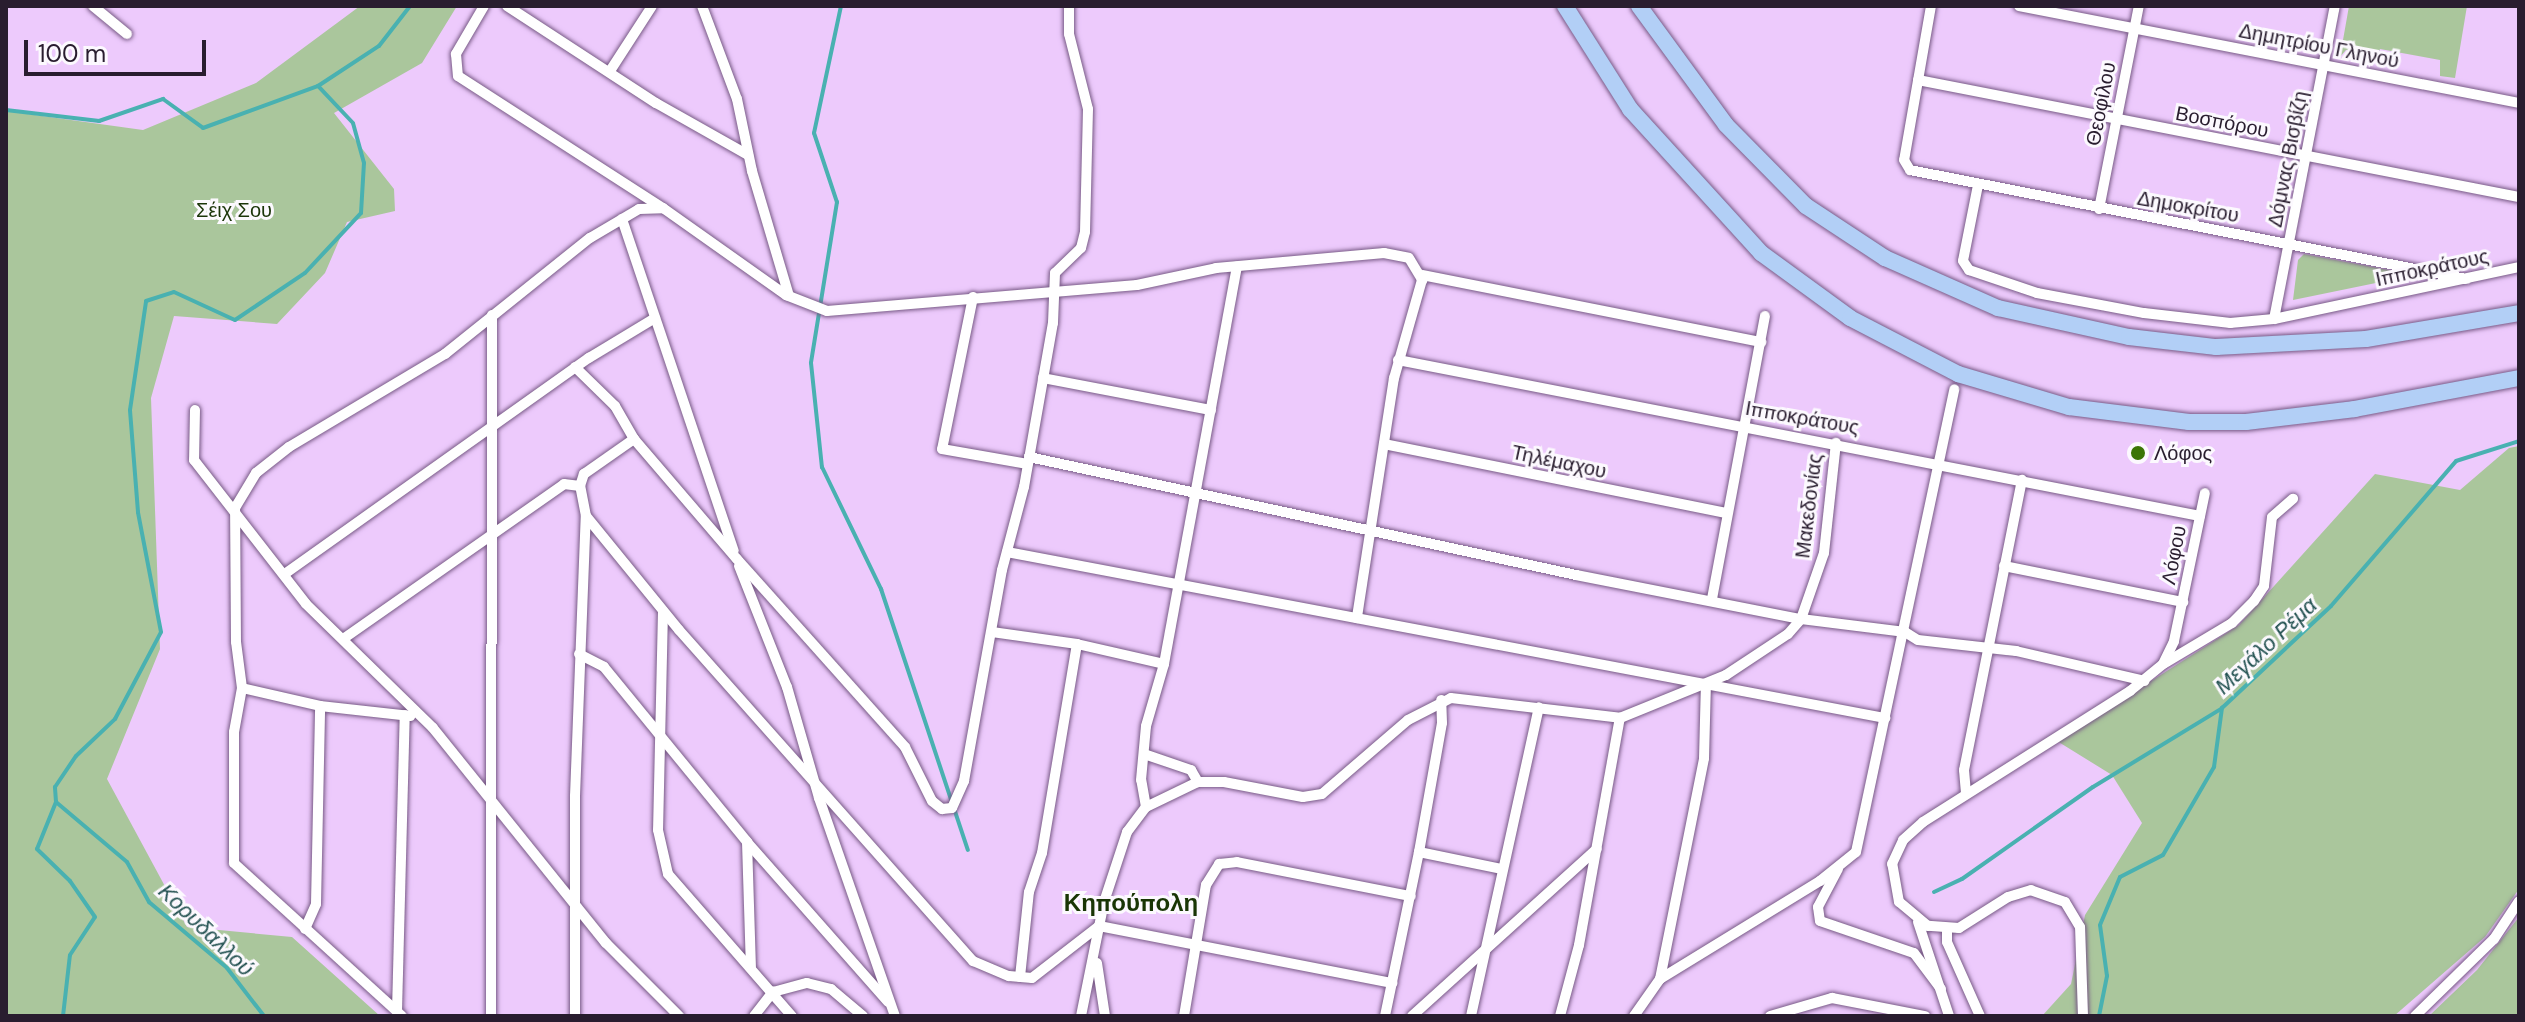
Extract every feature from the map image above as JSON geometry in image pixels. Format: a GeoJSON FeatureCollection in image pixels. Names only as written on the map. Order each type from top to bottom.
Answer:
{"type":"FeatureCollection","features":[{"type":"Feature","properties":{"kind":"highway"},"geometry":{"type":"LineString","coordinates":[[1565,6],[1630,109],[1761,253],[1850,318],[1958,374],[2069,407],[2189,422],[2246,422],[2355,409],[2519,378]]}},
{"type":"Feature","properties":{"kind":"highway"},"geometry":{"type":"LineString","coordinates":[[1639,6],[1726,125],[1806,206],[1885,258],[1998,308],[2129,337],[2216,347],[2366,339],[2519,313]]}},
{"type":"Feature","properties":{"kind":"street"},"geometry":{"type":"LineString","coordinates":[[93,6],[127,34]]}},
{"type":"Feature","properties":{"kind":"street"},"geometry":{"type":"LineString","coordinates":[[484,6],[456,54],[458,76],[663,208],[789,296],[827,311],[1137,285],[1237,267],[1394,253],[1409,258],[1422,275],[1761,342]]}},
{"type":"Feature","properties":{"kind":"street"},"geometry":{"type":"LineString","coordinates":[[507,6],[748,155]]}},
{"type":"Feature","properties":{"kind":"street"},"geometry":{"type":"LineString","coordinates":[[610,71],[652,6]]}},
{"type":"Feature","properties":{"kind":"street"},"geometry":{"type":"LineString","coordinates":[[702,6],[737,99],[748,155],[789,296]]}},
{"type":"Feature","properties":{"kind":"street"},"geometry":{"type":"LineString","coordinates":[[575,367],[615,406],[634,439],[905,747],[924,790],[942,809],[952,808],[959,800],[1028,460],[1043,378],[1055,273],[1081,248],[1085,232],[1088,109],[1069,34],[1069,6]]}},
{"type":"Feature","properties":{"kind":"street"},"geometry":{"type":"LineString","coordinates":[[1918,80],[1931,6]]}},
{"type":"Feature","properties":{"kind":"street","name":"Δημητρίου Γληνού"},"geometry":{"type":"LineString","coordinates":[[2019,6],[2519,103]]}},
{"type":"Feature","properties":{"kind":"street","name":"Θεοφίλου"},"geometry":{"type":"LineString","coordinates":[[2099,209],[2139,6]]}},
{"type":"Feature","properties":{"kind":"street","name":"Δόμνας Βισβίζη"},"geometry":{"type":"LineString","coordinates":[[2274,319],[2335,6]]}},
{"type":"Feature","properties":{"kind":"street","name":"Βοσπόρου"},"geometry":{"type":"LineString","coordinates":[[1918,80],[2519,197]]}},
{"type":"Feature","properties":{"kind":"street","name":"Δημοκρίτου"},"geometry":{"type":"LineString","coordinates":[[1918,80],[1905,166],[1978,185],[2466,279]]}},
{"type":"Feature","properties":{"kind":"street","name":"Ιπποκράτους"},"geometry":{"type":"LineString","coordinates":[[1978,185],[1963,259],[1969,270],[2037,293],[2119,309],[2216,322],[2274,319],[2519,267]]}},
{"type":"Feature","properties":{"kind":"street"},"geometry":{"type":"LineString","coordinates":[[399,1014],[234,863],[234,732],[242,688],[236,642],[235,508],[256,473],[271,460],[406,380],[622,219],[639,209],[663,208]]}},
{"type":"Feature","properties":{"kind":"street"},"geometry":{"type":"LineString","coordinates":[[622,219],[737,559],[787,687],[813,778],[893,1011]]}},
{"type":"Feature","properties":{"kind":"street"},"geometry":{"type":"LineString","coordinates":[[1146,807],[1141,791],[1144,754],[1164,664],[1237,267]]}},
{"type":"Feature","properties":{"kind":"street"},"geometry":{"type":"LineString","coordinates":[[1357,618],[1373,534],[1398,360],[1422,275]]}},
{"type":"Feature","properties":{"kind":"street"},"geometry":{"type":"LineString","coordinates":[[973,297],[942,449],[1028,460],[1195,491],[1373,534],[1801,619],[1905,632],[1918,640],[1988,648],[2145,681]]}},
{"type":"Feature","properties":{"kind":"street"},"geometry":{"type":"LineString","coordinates":[[491,1016],[492,315]]}},
{"type":"Feature","properties":{"kind":"street"},"geometry":{"type":"LineString","coordinates":[[1712,599],[1765,316]]}},
{"type":"Feature","properties":{"kind":"street"},"geometry":{"type":"LineString","coordinates":[[286,573],[575,367],[655,318]]}},
{"type":"Feature","properties":{"kind":"street","name":"Ιπποκράτους"},"geometry":{"type":"LineString","coordinates":[[1398,360],[2200,516]]}},
{"type":"Feature","properties":{"kind":"street"},"geometry":{"type":"LineString","coordinates":[[1043,378],[1211,410]]}},
{"type":"Feature","properties":{"kind":"street"},"geometry":{"type":"LineString","coordinates":[[1941,989],[1914,953],[1820,921],[1818,907],[1839,867],[1860,844],[1954,389]]}},
{"type":"Feature","properties":{"kind":"street"},"geometry":{"type":"LineString","coordinates":[[195,410],[194,460],[286,573],[306,604],[423,718],[574,905],[679,1016]]}},
{"type":"Feature","properties":{"kind":"street"},"geometry":{"type":"LineString","coordinates":[[575,1016],[579,654],[586,516],[580,486],[588,471],[634,439]]}},
{"type":"Feature","properties":{"kind":"street","name":"Μακεδονίας"},"geometry":{"type":"LineString","coordinates":[[1801,619],[1824,553],[1836,443]]}},
{"type":"Feature","properties":{"kind":"street","name":"Τηλέμαχου"},"geometry":{"type":"LineString","coordinates":[[1384,444],[1726,513]]}},
{"type":"Feature","properties":{"kind":"street"},"geometry":{"type":"LineString","coordinates":[[1966,793],[1964,770],[2022,480]]}},
{"type":"Feature","properties":{"kind":"street"},"geometry":{"type":"LineString","coordinates":[[343,639],[564,484],[580,486]]}},
{"type":"Feature","properties":{"kind":"street","name":"Λόφου"},"geometry":{"type":"LineString","coordinates":[[2163,664],[2183,602],[2205,493]]}},
{"type":"Feature","properties":{"kind":"street"},"geometry":{"type":"LineString","coordinates":[[1945,1015],[1941,989],[1918,922],[1894,891],[1896,851],[1913,830],[1966,793],[2145,681],[2163,664],[2232,623],[2264,586],[2272,517],[2293,499]]}},
{"type":"Feature","properties":{"kind":"street"},"geometry":{"type":"LineString","coordinates":[[586,516],[663,611],[973,961],[1032,978],[1099,926],[1198,942],[1393,983]]}},
{"type":"Feature","properties":{"kind":"street"},"geometry":{"type":"LineString","coordinates":[[1007,552],[1177,581],[1885,718]]}},
{"type":"Feature","properties":{"kind":"street"},"geometry":{"type":"LineString","coordinates":[[2004,566],[2183,602]]}},
{"type":"Feature","properties":{"kind":"street"},"geometry":{"type":"LineString","coordinates":[[663,611],[658,830],[668,874],[792,1016]]}},
{"type":"Feature","properties":{"kind":"street"},"geometry":{"type":"LineString","coordinates":[[1081,1016],[1099,926],[1127,832],[1146,807],[1198,782],[1317,796],[1333,788],[1408,720],[1441,700],[1469,696],[1620,718],[1706,684],[1766,650],[1801,619]]}},
{"type":"Feature","properties":{"kind":"street"},"geometry":{"type":"LineString","coordinates":[[992,632],[1077,644],[1164,664]]}},
{"type":"Feature","properties":{"kind":"street"},"geometry":{"type":"LineString","coordinates":[[1020,977],[1029,892],[1042,853],[1077,644]]}},
{"type":"Feature","properties":{"kind":"street"},"geometry":{"type":"LineString","coordinates":[[579,654],[604,667],[660,731],[747,842],[893,1011]]}},
{"type":"Feature","properties":{"kind":"street"},"geometry":{"type":"LineString","coordinates":[[1660,979],[1704,758],[1706,684]]}},
{"type":"Feature","properties":{"kind":"street"},"geometry":{"type":"LineString","coordinates":[[242,688],[320,706],[423,718]]}},
{"type":"Feature","properties":{"kind":"street"},"geometry":{"type":"LineString","coordinates":[[1385,1016],[1411,896],[1442,723],[1441,700]]}},
{"type":"Feature","properties":{"kind":"street"},"geometry":{"type":"LineString","coordinates":[[305,929],[316,904],[320,706]]}},
{"type":"Feature","properties":{"kind":"street"},"geometry":{"type":"LineString","coordinates":[[1471,1016],[1539,707]]}},
{"type":"Feature","properties":{"kind":"street"},"geometry":{"type":"LineString","coordinates":[[399,1014],[405,715]]}},
{"type":"Feature","properties":{"kind":"street"},"geometry":{"type":"LineString","coordinates":[[1560,1016],[1597,849],[1620,718]]}},
{"type":"Feature","properties":{"kind":"street"},"geometry":{"type":"LineString","coordinates":[[1144,754],[1191,770],[1198,782]]}},
{"type":"Feature","properties":{"kind":"street"},"geometry":{"type":"LineString","coordinates":[[747,842],[751,967]]}},
{"type":"Feature","properties":{"kind":"street"},"geometry":{"type":"LineString","coordinates":[[1412,1016],[1597,849]]}},
{"type":"Feature","properties":{"kind":"street"},"geometry":{"type":"LineString","coordinates":[[1419,852],[1502,869]]}},
{"type":"Feature","properties":{"kind":"street"},"geometry":{"type":"LineString","coordinates":[[1184,1016],[1209,874],[1227,862],[1411,896]]}},
{"type":"Feature","properties":{"kind":"street"},"geometry":{"type":"LineString","coordinates":[[1634,1016],[1660,979],[1839,867]]}},
{"type":"Feature","properties":{"kind":"street"},"geometry":{"type":"LineString","coordinates":[[1918,922],[1947,929],[1968,924],[2018,893],[2042,892],[2065,902],[2080,927],[2083,1016]]}},
{"type":"Feature","properties":{"kind":"street"},"geometry":{"type":"LineString","coordinates":[[2415,1016],[2494,939],[2519,901]]}},
{"type":"Feature","properties":{"kind":"street"},"geometry":{"type":"LineString","coordinates":[[1947,929],[1947,942],[1980,1016]]}},
{"type":"Feature","properties":{"kind":"street"},"geometry":{"type":"LineString","coordinates":[[1095,953],[1105,1016]]}},
{"type":"Feature","properties":{"kind":"street"},"geometry":{"type":"LineString","coordinates":[[754,1016],[773,992],[798,983],[823,985],[863,1016]]}},
{"type":"Feature","properties":{"kind":"street"},"geometry":{"type":"LineString","coordinates":[[1770,1016],[1832,998],[1925,1016]]}},
{"type":"Feature","properties":{"kind":"green space","name":"Σέιχ Σου"},"geometry":{"type":"Polygon","coordinates":[[[360,6],[457,6],[422,63],[334,113],[394,189],[395,211],[347,222],[325,273],[277,324],[174,316],[151,398],[160,649],[107,779],[187,927],[292,937],[380,1016],[6,1016],[6,111],[143,130],[256,83],[360,6]]]}},
{"type":"Feature","properties":{"kind":"green space"},"geometry":{"type":"Polygon","coordinates":[[[2349,6],[2467,6],[2455,78],[2440,76],[2440,60],[2380,49],[2377,56],[2346,50],[2340,57],[2349,6]]]}},
{"type":"Feature","properties":{"kind":"green space"},"geometry":{"type":"Polygon","coordinates":[[[2304,254],[2410,276],[2293,300],[2298,260],[2304,254]]]}},
{"type":"Feature","properties":{"kind":"green space"},"geometry":{"type":"Polygon","coordinates":[[[2519,446],[2519,889],[2485,937],[2394,1016],[2042,1016],[2071,984],[2085,915],[2142,823],[2112,775],[2057,741],[2239,625],[2375,474],[2460,490],[2509,448],[2519,446]]]}},
{"type":"Feature","properties":{"kind":"green space"},"geometry":{"type":"Polygon","coordinates":[[[2519,917],[2519,1016],[2429,1016],[2477,970],[2519,917]]]}},
{"type":"Feature","properties":{"kind":"waterway"},"geometry":{"type":"LineString","coordinates":[[63,1016],[70,955],[95,917],[70,881],[37,849],[56,802],[55,787],[76,756],[115,719],[161,632],[138,512],[130,410],[146,301],[174,292],[235,320],[305,273],[361,213],[364,163],[353,123],[318,86],[379,46],[410,6]]}},
{"type":"Feature","properties":{"kind":"waterway"},"geometry":{"type":"LineString","coordinates":[[841,6],[814,133],[837,202],[811,363],[822,467],[881,589],[968,850]]}},
{"type":"Feature","properties":{"kind":"waterway"},"geometry":{"type":"LineString","coordinates":[[6,110],[99,121],[163,99],[203,128],[318,86]]}},
{"type":"Feature","properties":{"kind":"waterway","name":"Μεγάλο Ρέμα"},"geometry":{"type":"LineString","coordinates":[[2099,1016],[2107,976],[2100,925],[2120,877],[2163,855],[2214,767],[2222,708],[2331,606],[2456,461],[2519,441]]}},
{"type":"Feature","properties":{"kind":"waterway"},"geometry":{"type":"LineString","coordinates":[[1934,892],[1962,879],[2093,787],[2221,709]]}},
{"type":"Feature","properties":{"kind":"waterway","name":"Κορυδαλλού"},"geometry":{"type":"LineString","coordinates":[[56,802],[127,862],[149,902],[227,968],[264,1016]]}},
{"type":"Feature","properties":{"kind":"place","name":"Λόφος"},"geometry":{"type":"Point","coordinates":[2138,453]}},
{"type":"Feature","properties":{"kind":"district","name":"Κηπούπολη"},"geometry":{"type":"Point","coordinates":[1131,903]}}]}
